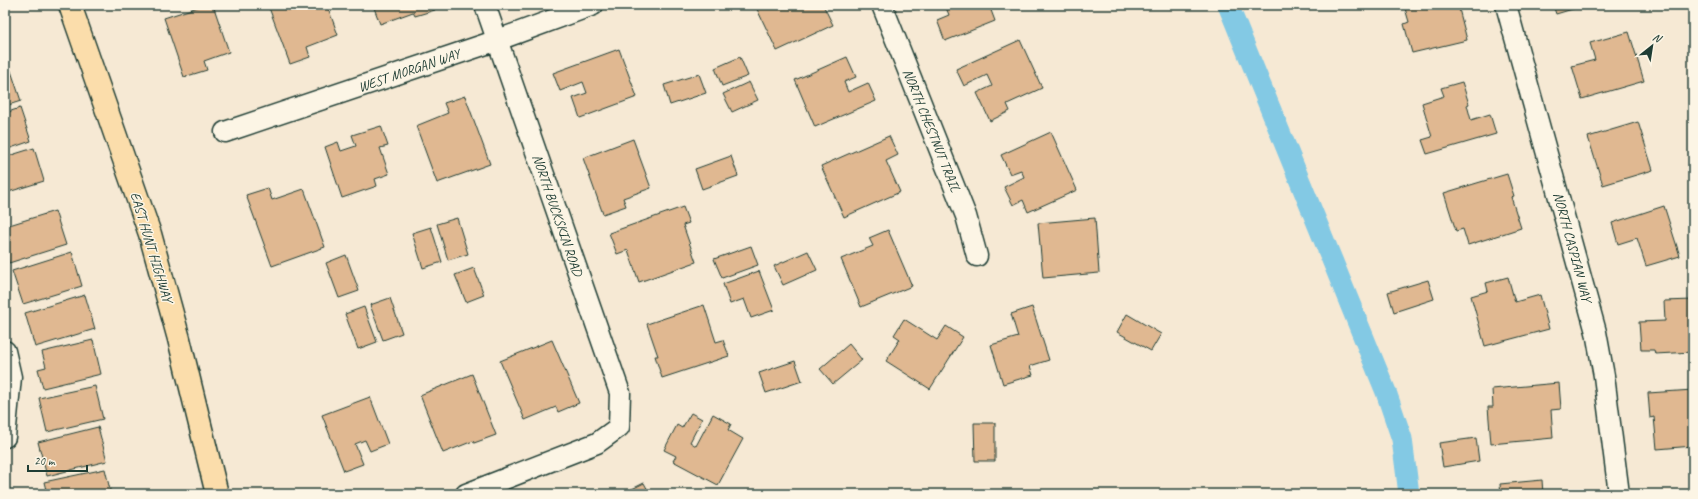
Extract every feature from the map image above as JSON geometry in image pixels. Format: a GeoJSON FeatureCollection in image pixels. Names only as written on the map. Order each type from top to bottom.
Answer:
{"type":"FeatureCollection","features":[{"type":"Feature","properties":{"kind":"main road","name":"EAST HUNT HIGHWAY"},"geometry":{"type":"LineString","coordinates":[[70,5],[150,234],[180,339],[217,494]]}},
{"type":"Feature","properties":{"kind":"street","name":"NORTH BUCKSKIN ROAD"},"geometry":{"type":"LineString","coordinates":[[466,494],[597,443],[619,427],[620,393],[486,5]]}},
{"type":"Feature","properties":{"kind":"street","name":"WEST MORGAN WAY"},"geometry":{"type":"LineString","coordinates":[[225,132],[498,40],[593,5]]}},
{"type":"Feature","properties":{"kind":"street","name":"NORTH CHESTNUT TRAIL"},"geometry":{"type":"LineString","coordinates":[[882,5],[966,216],[977,256]]}},
{"type":"Feature","properties":{"kind":"street","name":"NORTH CASPIAN WAY"},"geometry":{"type":"LineString","coordinates":[[1506,5],[1596,332],[1604,376],[1619,494]]}},
{"type":"Feature","properties":{"kind":"street"},"geometry":{"type":"LineString","coordinates":[[5,351],[10,377],[5,436]]}},
{"type":"Feature","properties":{"kind":"building"},"geometry":{"type":"Polygon","coordinates":[[[204,5],[213,5],[229,52],[204,61],[207,70],[184,77],[164,18],[204,5]]]}},
{"type":"Feature","properties":{"kind":"building"},"geometry":{"type":"Polygon","coordinates":[[[268,5],[327,5],[338,35],[307,47],[310,57],[290,64],[268,5]]]}},
{"type":"Feature","properties":{"kind":"building"},"geometry":{"type":"Polygon","coordinates":[[[373,5],[433,5],[435,10],[415,16],[413,12],[380,24],[373,5]]]}},
{"type":"Feature","properties":{"kind":"building"},"geometry":{"type":"Polygon","coordinates":[[[755,5],[823,5],[833,25],[777,51],[755,5]]]}},
{"type":"Feature","properties":{"kind":"building"},"geometry":{"type":"Polygon","coordinates":[[[945,5],[989,5],[995,21],[945,41],[937,20],[949,15],[945,5]]]}},
{"type":"Feature","properties":{"kind":"building"},"geometry":{"type":"Polygon","coordinates":[[[1404,5],[1458,5],[1467,40],[1412,53],[1404,24],[1409,22],[1404,5]]]}},
{"type":"Feature","properties":{"kind":"building"},"geometry":{"type":"Polygon","coordinates":[[[1553,5],[1586,5],[1556,14],[1553,5]]]}},
{"type":"Feature","properties":{"kind":"building"},"geometry":{"type":"Polygon","coordinates":[[[1629,32],[1644,81],[1582,99],[1572,66],[1595,60],[1590,43],[1629,32]]]}},
{"type":"Feature","properties":{"kind":"building"},"geometry":{"type":"Polygon","coordinates":[[[1020,40],[1042,88],[1007,104],[1010,111],[990,121],[977,93],[992,86],[987,75],[964,86],[956,69],[1020,40]]]}},
{"type":"Feature","properties":{"kind":"building"},"geometry":{"type":"Polygon","coordinates":[[[619,49],[637,97],[580,118],[573,98],[587,93],[583,82],[560,91],[553,73],[619,49]]]}},
{"type":"Feature","properties":{"kind":"building"},"geometry":{"type":"Polygon","coordinates":[[[740,57],[748,76],[722,86],[715,68],[740,57]]]}},
{"type":"Feature","properties":{"kind":"building"},"geometry":{"type":"Polygon","coordinates":[[[847,57],[856,77],[844,82],[848,92],[868,83],[876,101],[815,127],[795,80],[847,57]]]}},
{"type":"Feature","properties":{"kind":"building"},"geometry":{"type":"Polygon","coordinates":[[[10,68],[21,101],[5,106],[5,70],[10,68]]]}},
{"type":"Feature","properties":{"kind":"building"},"geometry":{"type":"Polygon","coordinates":[[[699,74],[706,93],[670,105],[664,85],[699,74]]]}},
{"type":"Feature","properties":{"kind":"building"},"geometry":{"type":"Polygon","coordinates":[[[749,82],[758,100],[732,112],[723,94],[749,82]]]}},
{"type":"Feature","properties":{"kind":"building"},"geometry":{"type":"Polygon","coordinates":[[[1462,82],[1469,104],[1467,105],[1471,120],[1490,114],[1496,134],[1427,154],[1422,140],[1432,137],[1422,103],[1444,96],[1441,88],[1462,82]]]}},
{"type":"Feature","properties":{"kind":"building"},"geometry":{"type":"Polygon","coordinates":[[[465,96],[490,164],[437,183],[416,126],[448,113],[444,103],[465,96]]]}},
{"type":"Feature","properties":{"kind":"building"},"geometry":{"type":"Polygon","coordinates":[[[20,108],[31,141],[5,150],[5,113],[20,108]]]}},
{"type":"Feature","properties":{"kind":"building"},"geometry":{"type":"Polygon","coordinates":[[[1638,122],[1653,170],[1603,185],[1588,137],[1638,122]]]}},
{"type":"Feature","properties":{"kind":"building"},"geometry":{"type":"Polygon","coordinates":[[[381,126],[388,146],[380,148],[389,174],[375,179],[377,186],[342,198],[325,147],[338,142],[341,151],[356,146],[352,135],[381,126]]]}},
{"type":"Feature","properties":{"kind":"building"},"geometry":{"type":"Polygon","coordinates":[[[1051,132],[1077,190],[1028,212],[1023,200],[1013,205],[1004,187],[1024,177],[1021,170],[1010,174],[1001,155],[1051,132]]]}},
{"type":"Feature","properties":{"kind":"building"},"geometry":{"type":"Polygon","coordinates":[[[889,136],[898,155],[886,161],[900,192],[844,217],[821,166],[889,136]]]}},
{"type":"Feature","properties":{"kind":"building"},"geometry":{"type":"Polygon","coordinates":[[[633,139],[651,188],[623,198],[626,206],[603,214],[583,158],[633,139]]]}},
{"type":"Feature","properties":{"kind":"building"},"geometry":{"type":"Polygon","coordinates":[[[34,148],[44,181],[5,193],[5,157],[34,148]]]}},
{"type":"Feature","properties":{"kind":"building"},"geometry":{"type":"Polygon","coordinates":[[[731,156],[738,176],[702,189],[695,169],[731,156]]]}},
{"type":"Feature","properties":{"kind":"building"},"geometry":{"type":"Polygon","coordinates":[[[1507,174],[1514,196],[1511,197],[1521,228],[1468,245],[1463,229],[1456,231],[1444,193],[1507,174]]]}},
{"type":"Feature","properties":{"kind":"building"},"geometry":{"type":"Polygon","coordinates":[[[268,188],[272,200],[304,189],[325,247],[272,266],[246,195],[268,188]]]}},
{"type":"Feature","properties":{"kind":"building"},"geometry":{"type":"Polygon","coordinates":[[[1664,206],[1680,256],[1646,266],[1637,238],[1618,244],[1612,223],[1664,206]]]}},
{"type":"Feature","properties":{"kind":"building"},"geometry":{"type":"Polygon","coordinates":[[[683,207],[689,223],[683,225],[696,262],[639,282],[628,250],[617,254],[609,233],[683,207]]]}},
{"type":"Feature","properties":{"kind":"building"},"geometry":{"type":"Polygon","coordinates":[[[55,211],[66,245],[9,263],[5,251],[5,242],[11,240],[6,226],[55,211]]]}},
{"type":"Feature","properties":{"kind":"building"},"geometry":{"type":"Polygon","coordinates":[[[457,218],[468,254],[448,260],[437,224],[457,218]]]}},
{"type":"Feature","properties":{"kind":"building"},"geometry":{"type":"Polygon","coordinates":[[[1095,218],[1099,273],[1043,278],[1038,223],[1095,218]]]}},
{"type":"Feature","properties":{"kind":"building"},"geometry":{"type":"Polygon","coordinates":[[[431,227],[442,262],[423,268],[412,233],[431,227]]]}},
{"type":"Feature","properties":{"kind":"building"},"geometry":{"type":"Polygon","coordinates":[[[888,230],[912,286],[861,307],[841,259],[873,246],[869,238],[888,230]]]}},
{"type":"Feature","properties":{"kind":"building"},"geometry":{"type":"Polygon","coordinates":[[[751,246],[758,265],[722,278],[714,259],[751,246]]]}},
{"type":"Feature","properties":{"kind":"building"},"geometry":{"type":"Polygon","coordinates":[[[808,251],[817,270],[783,285],[774,266],[808,251]]]}},
{"type":"Feature","properties":{"kind":"building"},"geometry":{"type":"Polygon","coordinates":[[[72,252],[82,286],[23,304],[12,271],[72,252]]]}},
{"type":"Feature","properties":{"kind":"building"},"geometry":{"type":"Polygon","coordinates":[[[346,255],[359,291],[339,298],[326,263],[346,255]]]}},
{"type":"Feature","properties":{"kind":"building"},"geometry":{"type":"Polygon","coordinates":[[[474,268],[484,295],[466,302],[455,275],[474,268]]]}},
{"type":"Feature","properties":{"kind":"building"},"geometry":{"type":"Polygon","coordinates":[[[759,271],[774,310],[751,318],[744,299],[730,304],[723,284],[759,271]]]}},
{"type":"Feature","properties":{"kind":"building"},"geometry":{"type":"Polygon","coordinates":[[[1508,277],[1515,302],[1540,295],[1549,329],[1485,346],[1471,296],[1488,291],[1486,283],[1508,277]]]}},
{"type":"Feature","properties":{"kind":"building"},"geometry":{"type":"Polygon","coordinates":[[[1428,280],[1434,299],[1394,312],[1388,292],[1428,280]]]}},
{"type":"Feature","properties":{"kind":"building"},"geometry":{"type":"Polygon","coordinates":[[[85,295],[95,329],[35,347],[25,313],[85,295]]]}},
{"type":"Feature","properties":{"kind":"building"},"geometry":{"type":"Polygon","coordinates":[[[390,298],[402,333],[383,340],[370,305],[390,298]]]}},
{"type":"Feature","properties":{"kind":"building"},"geometry":{"type":"Polygon","coordinates":[[[1693,300],[1693,352],[1655,354],[1654,350],[1641,350],[1639,322],[1665,321],[1664,301],[1693,300]]]}},
{"type":"Feature","properties":{"kind":"building"},"geometry":{"type":"Polygon","coordinates":[[[704,305],[716,342],[723,340],[729,356],[662,378],[655,356],[658,356],[647,324],[704,305]]]}},
{"type":"Feature","properties":{"kind":"building"},"geometry":{"type":"Polygon","coordinates":[[[364,307],[377,342],[358,349],[345,314],[364,307]]]}},
{"type":"Feature","properties":{"kind":"building"},"geometry":{"type":"Polygon","coordinates":[[[1032,307],[1049,360],[1030,366],[1033,375],[1003,384],[991,345],[1018,337],[1011,314],[1032,307]]]}},
{"type":"Feature","properties":{"kind":"building"},"geometry":{"type":"Polygon","coordinates":[[[1127,314],[1161,334],[1151,351],[1117,332],[1127,314]]]}},
{"type":"Feature","properties":{"kind":"building"},"geometry":{"type":"Polygon","coordinates":[[[904,319],[937,340],[946,326],[963,337],[930,389],[886,361],[900,339],[894,335],[904,319]]]}},
{"type":"Feature","properties":{"kind":"building"},"geometry":{"type":"Polygon","coordinates":[[[93,340],[101,374],[43,388],[38,369],[46,367],[42,352],[93,340]]]}},
{"type":"Feature","properties":{"kind":"building"},"geometry":{"type":"Polygon","coordinates":[[[552,340],[579,403],[558,412],[556,407],[525,420],[500,361],[552,340]]]}},
{"type":"Feature","properties":{"kind":"building"},"geometry":{"type":"Polygon","coordinates":[[[849,344],[862,360],[833,384],[820,369],[849,344]]]}},
{"type":"Feature","properties":{"kind":"building"},"geometry":{"type":"Polygon","coordinates":[[[795,361],[802,381],[766,393],[759,373],[795,361]]]}},
{"type":"Feature","properties":{"kind":"building"},"geometry":{"type":"Polygon","coordinates":[[[472,374],[496,435],[474,443],[473,441],[443,453],[420,395],[472,374]]]}},
{"type":"Feature","properties":{"kind":"building"},"geometry":{"type":"Polygon","coordinates":[[[1559,383],[1561,409],[1551,410],[1553,438],[1491,444],[1488,407],[1493,407],[1492,389],[1559,383]]]}},
{"type":"Feature","properties":{"kind":"building"},"geometry":{"type":"Polygon","coordinates":[[[95,386],[103,419],[47,432],[39,398],[95,386]]]}},
{"type":"Feature","properties":{"kind":"building"},"geometry":{"type":"Polygon","coordinates":[[[1693,390],[1693,446],[1657,449],[1654,417],[1650,418],[1648,393],[1693,390]]]}},
{"type":"Feature","properties":{"kind":"building"},"geometry":{"type":"Polygon","coordinates":[[[370,397],[388,444],[370,451],[365,440],[355,444],[363,464],[344,471],[322,415],[370,397]]]}},
{"type":"Feature","properties":{"kind":"building"},"geometry":{"type":"Polygon","coordinates":[[[691,413],[702,419],[690,442],[696,446],[713,414],[731,424],[728,430],[743,439],[718,485],[673,461],[676,456],[664,450],[677,425],[682,428],[691,413]]]}},
{"type":"Feature","properties":{"kind":"building"},"geometry":{"type":"Polygon","coordinates":[[[974,423],[995,423],[995,461],[975,461],[974,423]]]}},
{"type":"Feature","properties":{"kind":"building"},"geometry":{"type":"Polygon","coordinates":[[[98,427],[107,461],[47,476],[38,442],[98,427]]]}},
{"type":"Feature","properties":{"kind":"building"},"geometry":{"type":"Polygon","coordinates":[[[1476,438],[1479,461],[1443,467],[1439,443],[1476,438]]]}},
{"type":"Feature","properties":{"kind":"building"},"geometry":{"type":"Polygon","coordinates":[[[105,469],[111,494],[47,494],[44,482],[105,469]]]}},
{"type":"Feature","properties":{"kind":"building"},"geometry":{"type":"Polygon","coordinates":[[[1542,480],[1543,494],[1501,494],[1500,484],[1542,480]]]}},
{"type":"Feature","properties":{"kind":"building"},"geometry":{"type":"Polygon","coordinates":[[[644,483],[650,494],[622,494],[644,483]]]}},
{"type":"Feature","properties":{"kind":"waterway"},"geometry":{"type":"LineString","coordinates":[[1228,5],[1386,392],[1402,439],[1409,494]]}}]}
